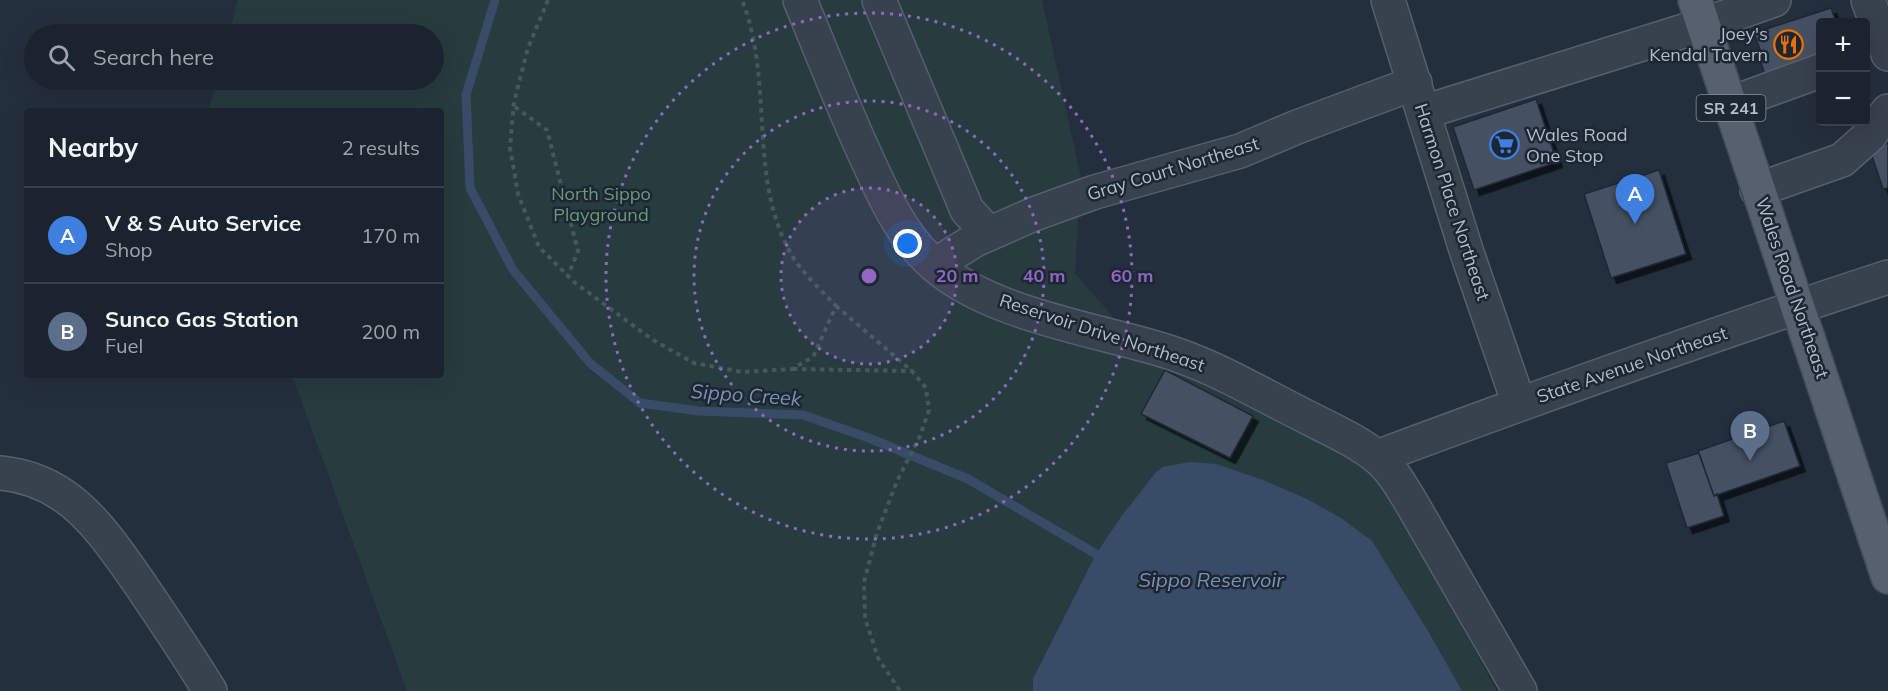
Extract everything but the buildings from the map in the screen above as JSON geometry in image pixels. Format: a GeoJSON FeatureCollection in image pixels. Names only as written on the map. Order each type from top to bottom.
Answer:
{"type":"FeatureCollection","features":[{"type":"Feature","properties":{"kind":"main road","name":"Wales Road Northeast"},"geometry":{"type":"LineString","coordinates":[[1699,12],[1888,577]]}},
{"type":"Feature","properties":{"kind":"street","name":"Reservoir Drive Northeast"},"geometry":{"type":"LineString","coordinates":[[800,0],[882,193],[900,223],[928,259],[948,276],[971,290],[1026,312],[1081,329],[1161,349],[1210,368],[1351,440],[1377,457],[1392,472],[1408,497],[1520,691]]}},
{"type":"Feature","properties":{"kind":"street"},"geometry":{"type":"LineString","coordinates":[[879,0],[967,210],[989,234]]}},
{"type":"Feature","properties":{"kind":"street","name":"Harmon Place Northeast"},"geometry":{"type":"LineString","coordinates":[[1388,0],[1467,253],[1519,404]]}},
{"type":"Feature","properties":{"kind":"street","name":"Gray Court Northeast"},"geometry":{"type":"LineString","coordinates":[[935,265],[975,240],[1095,192],[1240,151],[1297,127],[1419,98],[1699,12],[1774,0]]}},
{"type":"Feature","properties":{"kind":"street"},"geometry":{"type":"LineString","coordinates":[[1868,0],[1880,52]]}},
{"type":"Feature","properties":{"kind":"street"},"geometry":{"type":"LineString","coordinates":[[1729,104],[1818,72]]}},
{"type":"Feature","properties":{"kind":"street"},"geometry":{"type":"LineString","coordinates":[[1757,190],[1842,160],[1870,135],[1888,111]]}},
{"type":"Feature","properties":{"kind":"street","name":"State Avenue Northeast"},"geometry":{"type":"LineString","coordinates":[[1377,457],[1519,404],[1798,306],[1888,277]]}},
{"type":"Feature","properties":{"kind":"street"},"geometry":{"type":"LineString","coordinates":[[0,473],[29,479],[48,487],[66,497],[94,525],[122,558],[184,648],[210,691]]}},
{"type":"Feature","properties":{"kind":"path"},"geometry":{"type":"LineString","coordinates":[[549,0],[528,48],[514,107],[510,148],[518,194],[539,246],[568,276],[653,340],[694,363],[742,372],[792,369],[912,371]]}},
{"type":"Feature","properties":{"kind":"path"},"geometry":{"type":"LineString","coordinates":[[742,0],[748,13],[756,53],[773,212],[789,252],[836,306],[912,371],[926,388],[929,410],[920,436],[897,481],[877,533],[864,582],[865,618],[878,658],[900,691]]}},
{"type":"Feature","properties":{"kind":"path"},"geometry":{"type":"LineString","coordinates":[[514,107],[547,130],[578,251],[568,276]]}},
{"type":"Feature","properties":{"kind":"path"},"geometry":{"type":"LineString","coordinates":[[792,369],[813,357],[836,306]]}},
{"type":"Feature","properties":{"kind":"green space","name":"North Sippo Playground"},"geometry":{"type":"Polygon","coordinates":[[[238,0],[1042,0],[1081,178],[1075,273],[1147,356],[1342,453],[1385,486],[1497,691],[407,691],[293,378],[444,378],[444,108],[209,108],[214,90],[444,90],[444,24],[232,24],[238,0]]]}},
{"type":"Feature","properties":{"kind":"water","name":"Sippo Reservoir"},"geometry":{"type":"Polygon","coordinates":[[[1190,462],[1216,464],[1263,480],[1307,499],[1341,518],[1372,541],[1462,691],[1033,691],[1033,679],[1096,554],[1121,517],[1156,472],[1163,467],[1190,462]]]}},
{"type":"Feature","properties":{"kind":"waterway","name":"Sippo Creek"},"geometry":{"type":"LineString","coordinates":[[495,0],[466,95],[470,188],[513,270],[590,363],[640,403],[699,411],[803,415],[869,438],[968,479],[1096,554],[1103,562]]}},
{"type":"Feature","properties":{"kind":"place","name":"Joey's Kendal Tavern"},"geometry":{"type":"Point","coordinates":[1789,44]}},
{"type":"Feature","properties":{"kind":"place","name":"Wales Road One Stop"},"geometry":{"type":"Point","coordinates":[1505,145]}},
{"type":"Feature","properties":{"kind":"place","name":"V & S Auto Service"},"geometry":{"type":"Point","coordinates":[1635,224]}},
{"type":"Feature","properties":{"kind":"place","name":"Sunco Gas Station"},"geometry":{"type":"Point","coordinates":[1750,461]}}]}
